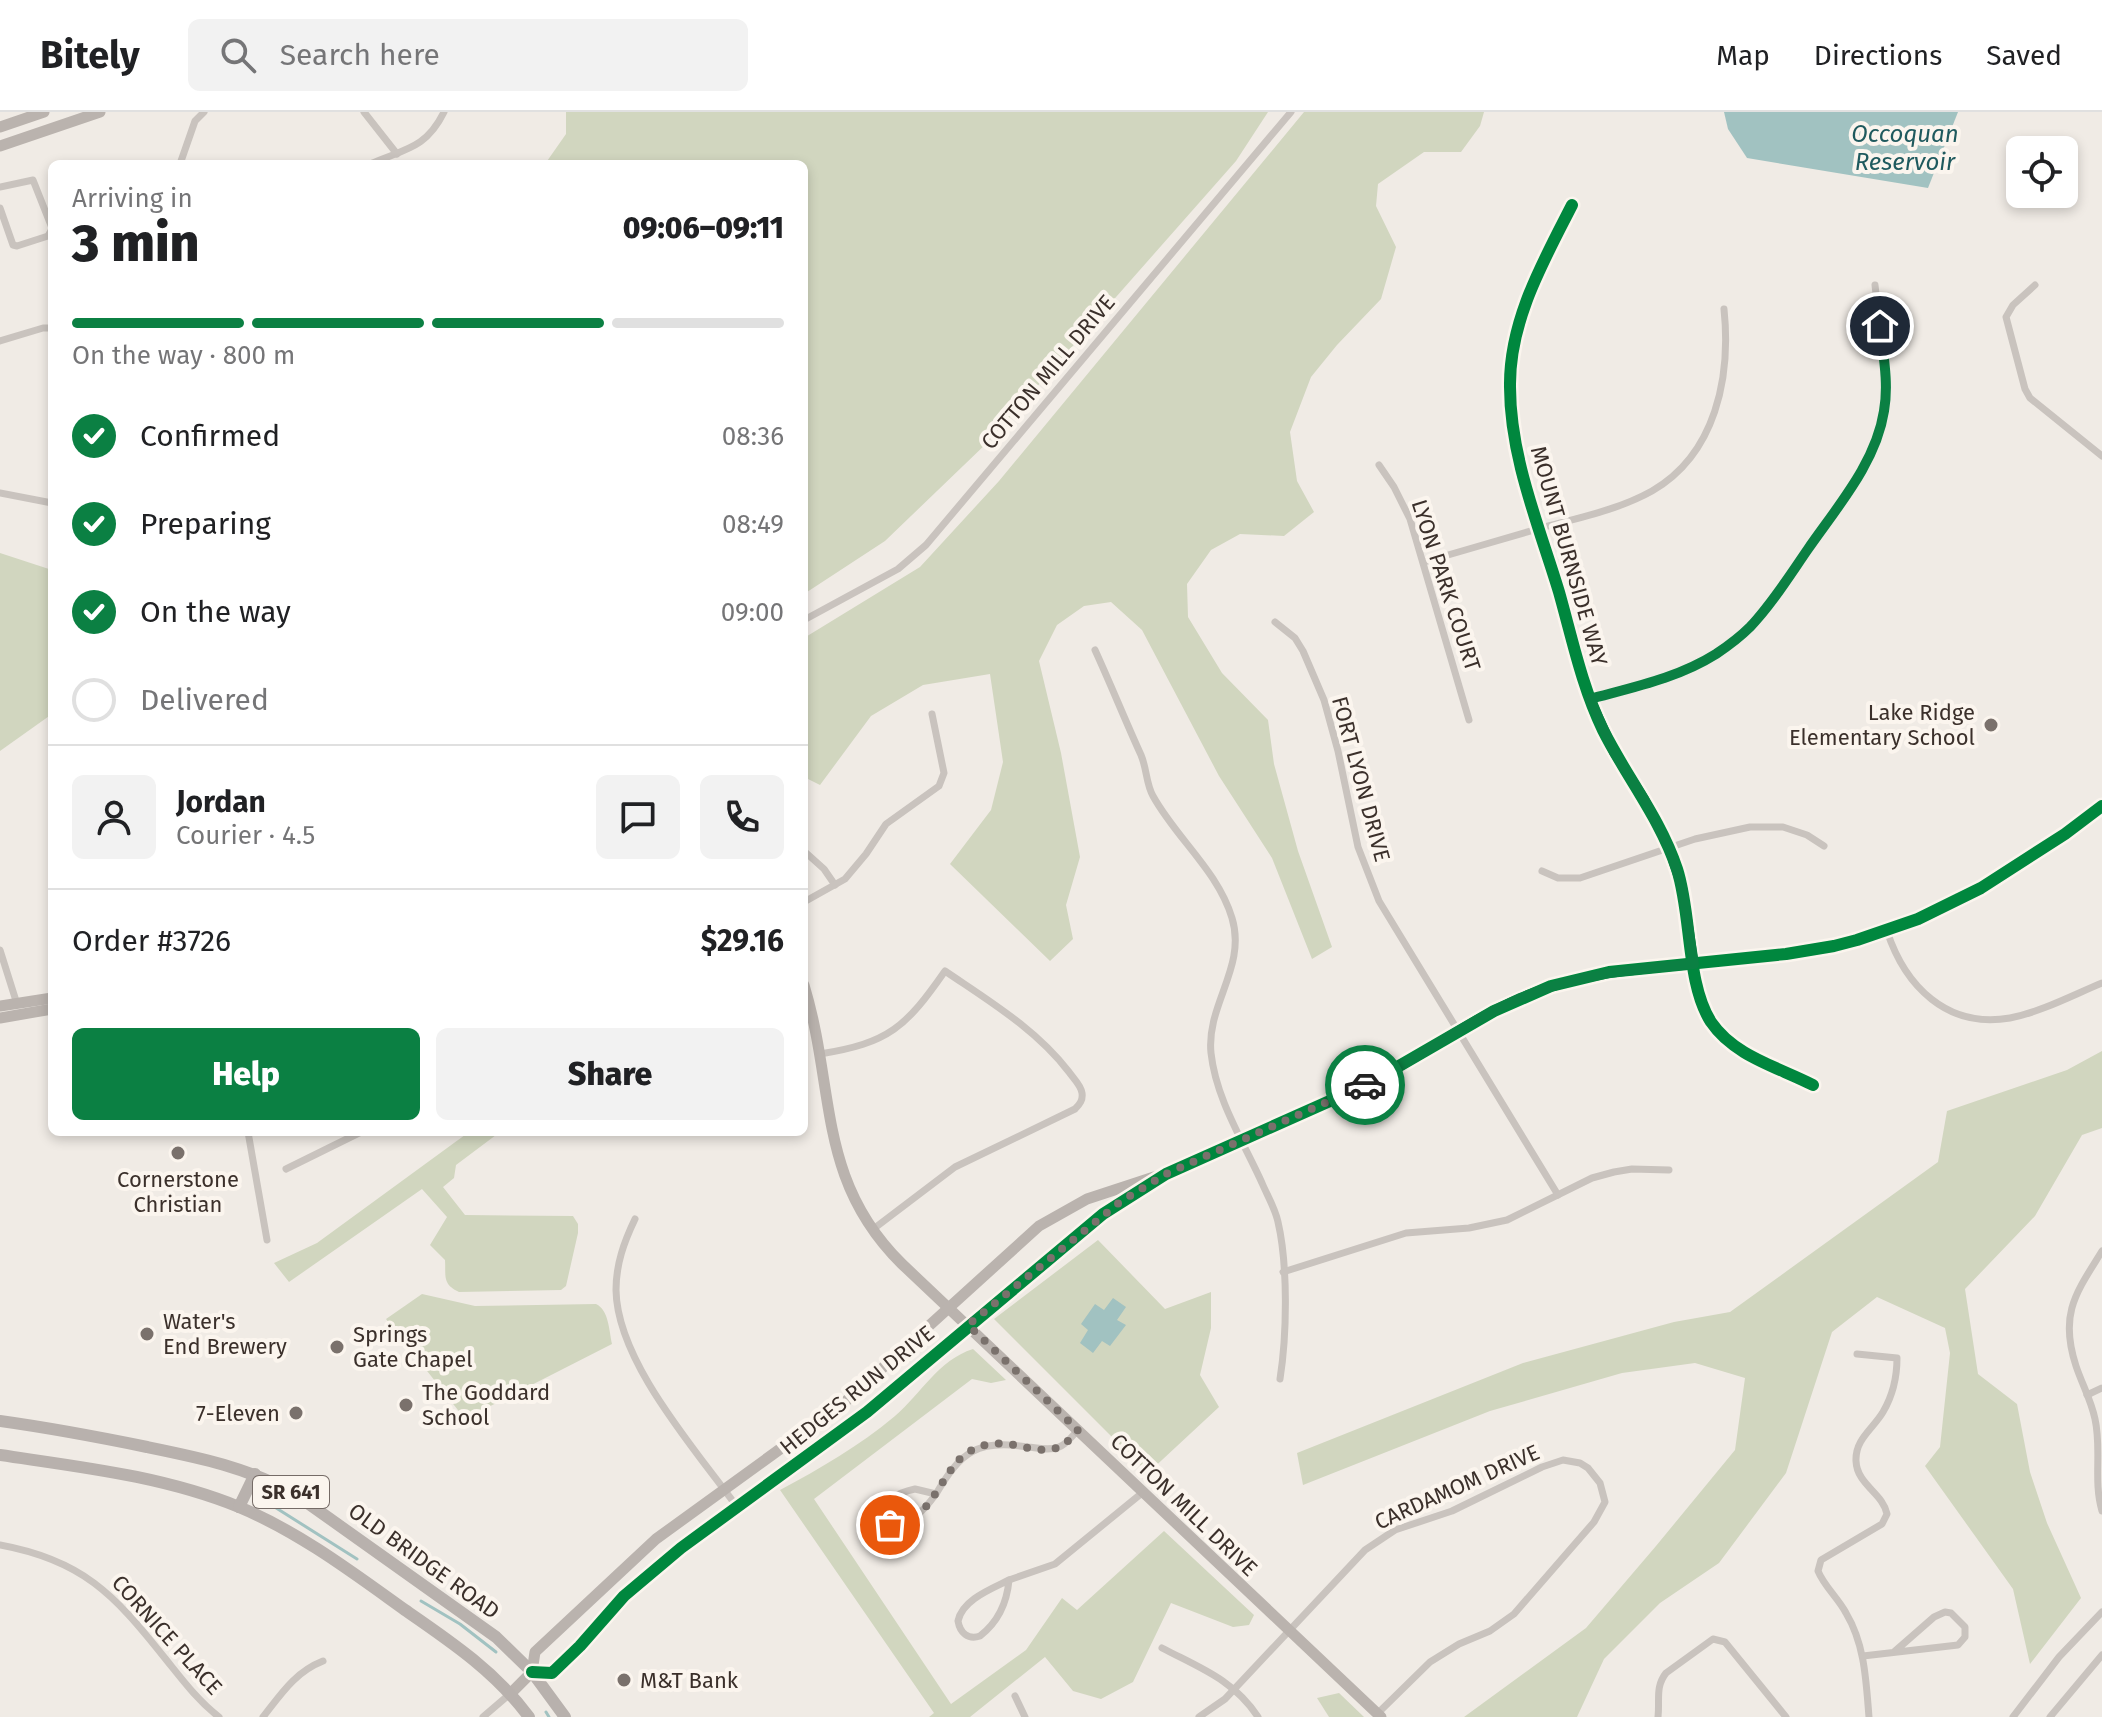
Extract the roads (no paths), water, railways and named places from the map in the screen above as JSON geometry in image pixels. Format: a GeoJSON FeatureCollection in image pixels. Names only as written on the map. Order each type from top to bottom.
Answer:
{"type":"FeatureCollection","features":[{"type":"Feature","properties":{"kind":"main road","name":"OLD BRIDGE ROAD"},"geometry":{"type":"LineString","coordinates":[[0,1421],[116,1440],[220,1462],[255,1474],[295,1494],[496,1637],[532,1672],[565,1717]]}},
{"type":"Feature","properties":{"kind":"main road","name":"SR 641"},"geometry":{"type":"LineString","coordinates":[[0,1455],[134,1476],[183,1488],[239,1507],[290,1532],[468,1655],[511,1693],[529,1717]]}},
{"type":"Feature","properties":{"kind":"main road"},"geometry":{"type":"LineString","coordinates":[[239,1507],[255,1474]]}},
{"type":"Feature","properties":{"kind":"street"},"geometry":{"type":"LineString","coordinates":[[0,127],[44,112]]}},
{"type":"Feature","properties":{"kind":"street"},"geometry":{"type":"LineString","coordinates":[[0,146],[100,112]]}},
{"type":"Feature","properties":{"kind":"street"},"geometry":{"type":"LineString","coordinates":[[181,160],[195,121],[204,112]]}},
{"type":"Feature","properties":{"kind":"street"},"geometry":{"type":"LineString","coordinates":[[364,112],[397,154]]}},
{"type":"Feature","properties":{"kind":"street"},"geometry":{"type":"LineString","coordinates":[[381,160],[421,143],[439,124],[444,112]]}},
{"type":"Feature","properties":{"kind":"street","name":"COTTON MILL DRIVE"},"geometry":{"type":"LineString","coordinates":[[808,618],[898,569],[926,545],[1291,112]]}},
{"type":"Feature","properties":{"kind":"street"},"geometry":{"type":"LineString","coordinates":[[0,187],[33,180],[48,218]]}},
{"type":"Feature","properties":{"kind":"street","name":"MOUNT BURNSIDE WAY"},"geometry":{"type":"LineString","coordinates":[[1572,205],[1526,301],[1511,366],[1513,427],[1540,529],[1590,699],[1614,752],[1644,799],[1669,848],[1682,887],[1703,1007],[1726,1040],[1740,1051],[1813,1085]]}},
{"type":"Feature","properties":{"kind":"street"},"geometry":{"type":"LineString","coordinates":[[0,208],[13,245],[48,236]]}},
{"type":"Feature","properties":{"kind":"street"},"geometry":{"type":"LineString","coordinates":[[1590,699],[1677,674],[1735,640],[1777,594],[1853,484],[1871,452],[1884,412],[1885,381],[1875,285]]}},
{"type":"Feature","properties":{"kind":"street"},"geometry":{"type":"LineString","coordinates":[[2035,285],[2013,305],[2006,317],[2025,389],[2036,405],[2102,456]]}},
{"type":"Feature","properties":{"kind":"street"},"geometry":{"type":"LineString","coordinates":[[1424,562],[1636,499],[1666,482],[1688,460],[1710,426],[1721,394],[1726,352],[1724,309]]}},
{"type":"Feature","properties":{"kind":"street"},"geometry":{"type":"LineString","coordinates":[[0,341],[48,328]]}},
{"type":"Feature","properties":{"kind":"street","name":"LYON PARK COURT"},"geometry":{"type":"LineString","coordinates":[[1379,465],[1410,519],[1469,720]]}},
{"type":"Feature","properties":{"kind":"street"},"geometry":{"type":"LineString","coordinates":[[0,493],[48,502]]}},
{"type":"Feature","properties":{"kind":"street","name":"FORT LYON DRIVE"},"geometry":{"type":"LineString","coordinates":[[1275,622],[1295,638],[1324,700],[1358,847],[1379,901],[1558,1195]]}},
{"type":"Feature","properties":{"kind":"street"},"geometry":{"type":"LineString","coordinates":[[1095,650],[1142,758],[1153,797],[1211,878],[1227,903],[1233,920],[1236,950],[1215,1012],[1211,1042],[1214,1070],[1241,1140],[1278,1221],[1285,1349],[1280,1379]]}},
{"type":"Feature","properties":{"kind":"street"},"geometry":{"type":"LineString","coordinates":[[808,900],[854,870],[886,824],[939,786],[944,773],[932,714]]}},
{"type":"Feature","properties":{"kind":"street","name":"HEDGES RUN DRIVE"},"geometry":{"type":"LineString","coordinates":[[483,1717],[532,1672],[535,1652],[656,1539],[825,1417],[879,1372],[1020,1241],[1061,1213],[1087,1199],[1166,1174],[1368,1084],[1519,998],[1551,986],[1609,972],[1834,946],[1887,931],[1981,888],[2065,834],[2102,806]]}},
{"type":"Feature","properties":{"kind":"street"},"geometry":{"type":"LineString","coordinates":[[1542,871],[1558,878],[1580,878],[1722,832],[1769,825],[1794,830],[1824,846]]}},
{"type":"Feature","properties":{"kind":"street"},"geometry":{"type":"LineString","coordinates":[[808,855],[824,869],[835,885]]}},
{"type":"Feature","properties":{"kind":"street"},"geometry":{"type":"LineString","coordinates":[[1887,931],[1899,962],[1920,991],[1963,1016],[2013,1018],[2102,983]]}},
{"type":"Feature","properties":{"kind":"street"},"geometry":{"type":"LineString","coordinates":[[0,950],[17,1004]]}},
{"type":"Feature","properties":{"kind":"street"},"geometry":{"type":"LineString","coordinates":[[820,1054],[861,1046],[897,1029],[917,1010],[945,971],[1033,1034],[1065,1067],[1082,1092],[1075,1109],[955,1167],[872,1230]]}},
{"type":"Feature","properties":{"kind":"street"},"geometry":{"type":"LineString","coordinates":[[0,1006],[48,999]]}},
{"type":"Feature","properties":{"kind":"street","name":"COTTON MILL DRIVE"},"geometry":{"type":"LineString","coordinates":[[808,1002],[836,1152],[851,1195],[889,1252],[1379,1715]]}},
{"type":"Feature","properties":{"kind":"street"},"geometry":{"type":"LineString","coordinates":[[0,1018],[48,1010]]}},
{"type":"Feature","properties":{"kind":"street"},"geometry":{"type":"LineString","coordinates":[[249,1136],[267,1240]]}},
{"type":"Feature","properties":{"kind":"street"},"geometry":{"type":"LineString","coordinates":[[286,1169],[353,1136]]}},
{"type":"Feature","properties":{"kind":"street"},"geometry":{"type":"LineString","coordinates":[[1283,1272],[1406,1233],[1469,1228],[1507,1220],[1592,1178],[1614,1172],[1669,1170]]}},
{"type":"Feature","properties":{"kind":"street","name":"HEDGES RUN DRIVE"},"geometry":{"type":"LineString","coordinates":[[532,1672],[552,1673],[636,1585],[737,1507],[839,1435],[1103,1214],[1166,1174]]}},
{"type":"Feature","properties":{"kind":"street"},"geometry":{"type":"LineString","coordinates":[[635,1219],[626,1237],[617,1270],[617,1297],[623,1331],[650,1383],[737,1507]]}},
{"type":"Feature","properties":{"kind":"street"},"geometry":{"type":"LineString","coordinates":[[2102,1251],[2076,1292],[2069,1340],[2096,1419],[2099,1441],[2096,1477],[2102,1511]]}},
{"type":"Feature","properties":{"kind":"street"},"geometry":{"type":"LineString","coordinates":[[1857,1354],[1897,1358],[1897,1376],[1890,1398],[1883,1412],[1863,1436],[1856,1460],[1861,1479],[1882,1503],[1887,1514],[1882,1524],[1821,1560],[1818,1571],[1849,1617],[1863,1656],[1869,1716],[1862,1717]]}},
{"type":"Feature","properties":{"kind":"street"},"geometry":{"type":"LineString","coordinates":[[879,1372],[894,1389]]}},
{"type":"Feature","properties":{"kind":"street"},"geometry":{"type":"LineString","coordinates":[[2087,1395],[2102,1388]]}},
{"type":"Feature","properties":{"kind":"street"},"geometry":{"type":"LineString","coordinates":[[936,1494],[926,1490],[905,1491],[886,1503],[882,1518],[890,1525],[902,1525],[917,1515],[936,1494],[955,1464],[974,1450],[998,1443],[1051,1449],[1065,1444],[1078,1430]]}},
{"type":"Feature","properties":{"kind":"street","name":"CARDAMOM DRIVE"},"geometry":{"type":"LineString","coordinates":[[1201,1716],[1235,1689],[1365,1550],[1395,1530],[1452,1511],[1542,1467],[1563,1460],[1588,1468],[1604,1494],[1599,1516],[1514,1614],[1490,1631],[1459,1644],[1430,1662],[1379,1715]]}},
{"type":"Feature","properties":{"kind":"street"},"geometry":{"type":"LineString","coordinates":[[1009,1580],[1006,1599],[994,1622],[980,1636],[964,1634],[958,1621],[961,1611],[1009,1580],[1055,1564],[1142,1493]]}},
{"type":"Feature","properties":{"kind":"street","name":"CORNICE PLACE"},"geometry":{"type":"LineString","coordinates":[[0,1545],[50,1557],[102,1587],[129,1613],[191,1691],[219,1717]]}},
{"type":"Feature","properties":{"kind":"street"},"geometry":{"type":"LineString","coordinates":[[2013,1717],[2059,1657],[2102,1612]]}},
{"type":"Feature","properties":{"kind":"street"},"geometry":{"type":"LineString","coordinates":[[1863,1656],[1958,1645],[1965,1637],[1965,1627],[1951,1613],[1939,1613],[1894,1652]]}},
{"type":"Feature","properties":{"kind":"street"},"geometry":{"type":"LineString","coordinates":[[1658,1717],[1661,1679],[1713,1639],[1725,1642],[1786,1717]]}},
{"type":"Feature","properties":{"kind":"street"},"geometry":{"type":"LineString","coordinates":[[1162,1648],[1235,1689],[1258,1717]]}},
{"type":"Feature","properties":{"kind":"street"},"geometry":{"type":"LineString","coordinates":[[2050,1717],[2102,1655]]}},
{"type":"Feature","properties":{"kind":"street"},"geometry":{"type":"LineString","coordinates":[[263,1717],[293,1678],[323,1661]]}},
{"type":"Feature","properties":{"kind":"street"},"geometry":{"type":"LineString","coordinates":[[1015,1696],[1025,1717]]}},
{"type":"Feature","properties":{"kind":"water","name":"Occoquan Reservoir"},"geometry":{"type":"Polygon","coordinates":[[[1724,112],[1958,112],[1928,188],[1747,158],[1728,129],[1724,112]]]}},
{"type":"Feature","properties":{"kind":"water"},"geometry":{"type":"Polygon","coordinates":[[[1113,1298],[1126,1307],[1117,1320],[1126,1325],[1110,1346],[1102,1341],[1093,1353],[1080,1343],[1088,1330],[1081,1324],[1095,1304],[1104,1310],[1113,1298]]]}},
{"type":"Feature","properties":{"kind":"waterway"},"geometry":{"type":"LineString","coordinates":[[273,1506],[357,1559]]}},
{"type":"Feature","properties":{"kind":"waterway"},"geometry":{"type":"LineString","coordinates":[[421,1601],[460,1624],[496,1652]]}},
{"type":"Feature","properties":{"kind":"waterway"},"geometry":{"type":"LineString","coordinates":[[546,1712],[549,1717]]}},
{"type":"Feature","properties":{"kind":"place","name":"Lake Ridge Elementary School"},"geometry":{"type":"Point","coordinates":[1991,725]}},
{"type":"Feature","properties":{"kind":"place","name":"Cornerstone Christian"},"geometry":{"type":"Point","coordinates":[178,1153]}},
{"type":"Feature","properties":{"kind":"place","name":"Water's End Brewery"},"geometry":{"type":"Point","coordinates":[147,1334]}},
{"type":"Feature","properties":{"kind":"place","name":"Springs Gate Chapel"},"geometry":{"type":"Point","coordinates":[337,1347]}},
{"type":"Feature","properties":{"kind":"place","name":"The Goddard School"},"geometry":{"type":"Point","coordinates":[406,1405]}},
{"type":"Feature","properties":{"kind":"place","name":"7-Eleven"},"geometry":{"type":"Point","coordinates":[296,1413]}},
{"type":"Feature","properties":{"kind":"place","name":"M&T Bank"},"geometry":{"type":"Point","coordinates":[624,1680]}}]}
